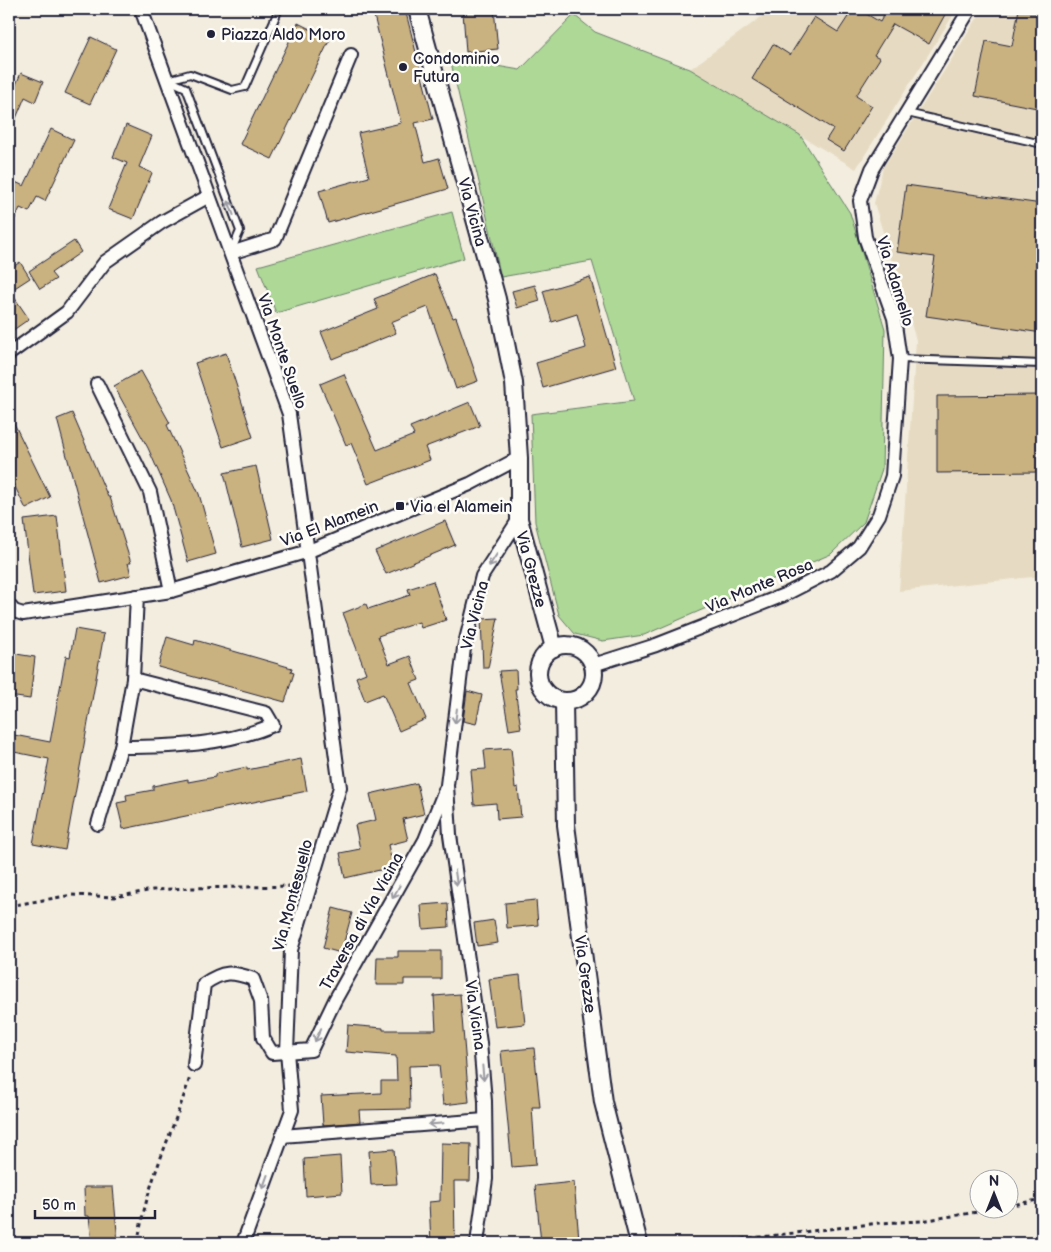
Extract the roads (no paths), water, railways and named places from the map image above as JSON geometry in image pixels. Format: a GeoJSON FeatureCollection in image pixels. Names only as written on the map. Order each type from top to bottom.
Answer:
{"type":"FeatureCollection","features":[{"type":"Feature","properties":{"kind":"street","name":"Via Monte Suello"},"geometry":{"type":"LineString","coordinates":[[141,9],[289,414],[309,551]]}},
{"type":"Feature","properties":{"kind":"street","name":"Via Vicina"},"geometry":{"type":"LineString","coordinates":[[417,9],[497,299],[514,383],[519,458],[519,519],[482,576],[464,648],[447,785],[450,835],[480,1043],[485,1120],[486,1179],[477,1243]]}},
{"type":"Feature","properties":{"kind":"street","name":"Via Adamello"},"geometry":{"type":"LineString","coordinates":[[900,359],[894,318],[865,237],[860,201],[872,169],[970,9]]}},
{"type":"Feature","properties":{"kind":"street"},"geometry":{"type":"LineString","coordinates":[[231,253],[275,239],[351,55]]}},
{"type":"Feature","properties":{"kind":"street"},"geometry":{"type":"LineString","coordinates":[[11,349],[66,312],[105,262],[162,222],[209,196]]}},
{"type":"Feature","properties":{"kind":"street","name":"Via Monte Rosa"},"geometry":{"type":"LineString","coordinates":[[593,665],[656,645],[784,595],[831,571],[859,547],[879,515],[892,476],[900,359]]}},
{"type":"Feature","properties":{"kind":"street"},"geometry":{"type":"LineString","coordinates":[[97,384],[150,492],[171,591]]}},
{"type":"Feature","properties":{"kind":"street","name":"Via El Alamein"},"geometry":{"type":"LineString","coordinates":[[9,605],[14,611],[23,614],[171,591],[309,551],[470,484],[519,458]]}},
{"type":"Feature","properties":{"kind":"street","name":"Via Grezze"},"geometry":{"type":"LineString","coordinates":[[519,519],[554,648]]}},
{"type":"Feature","properties":{"kind":"street","name":"Via Montesuello"},"geometry":{"type":"LineString","coordinates":[[243,1243],[292,1110],[286,1052],[291,950],[340,787],[309,551]]}},
{"type":"Feature","properties":{"kind":"street"},"geometry":{"type":"LineString","coordinates":[[98,824],[121,747],[133,679],[137,596]]}},
{"type":"Feature","properties":{"kind":"street"},"geometry":{"type":"LineString","coordinates":[[564,645],[582,650],[593,665],[594,674],[588,690],[573,700],[564,701],[547,694],[538,678],[541,660],[554,648],[564,645]]}},
{"type":"Feature","properties":{"kind":"street"},"geometry":{"type":"LineString","coordinates":[[121,747],[174,747],[250,734],[273,724],[266,713],[133,679]]}},
{"type":"Feature","properties":{"kind":"street","name":"Via Grezze"},"geometry":{"type":"LineString","coordinates":[[564,701],[566,826],[596,1052],[603,1102],[639,1243]]}},
{"type":"Feature","properties":{"kind":"street","name":"Traversa di Via Vicina"},"geometry":{"type":"LineString","coordinates":[[286,1052],[311,1050],[335,1000],[425,840],[447,785]]}},
{"type":"Feature","properties":{"kind":"street"},"geometry":{"type":"LineString","coordinates":[[194,1065],[204,984],[219,974],[236,973],[253,979],[260,1001],[263,1038],[272,1052],[286,1052]]}},
{"type":"Feature","properties":{"kind":"street"},"geometry":{"type":"LineString","coordinates":[[282,1136],[485,1120]]}},
{"type":"Feature","properties":{"kind":"lane"},"geometry":{"type":"LineString","coordinates":[[168,80],[190,74],[232,90],[245,87],[279,9]]}},
{"type":"Feature","properties":{"kind":"lane"},"geometry":{"type":"LineString","coordinates":[[168,80],[186,88],[240,231],[231,253]]}},
{"type":"Feature","properties":{"kind":"lane"},"geometry":{"type":"LineString","coordinates":[[907,113],[1042,144]]}},
{"type":"Feature","properties":{"kind":"lane"},"geometry":{"type":"LineString","coordinates":[[900,359],[1042,364]]}},
{"type":"Feature","properties":{"kind":"place","name":"Piazza Aldo Moro"},"geometry":{"type":"Point","coordinates":[211,34]}},
{"type":"Feature","properties":{"kind":"place","name":"Condominio Futura"},"geometry":{"type":"Point","coordinates":[403,67]}},
{"type":"Feature","properties":{"kind":"place","name":"Via el Alamein"},"geometry":{"type":"Point","coordinates":[400,506]}}]}
